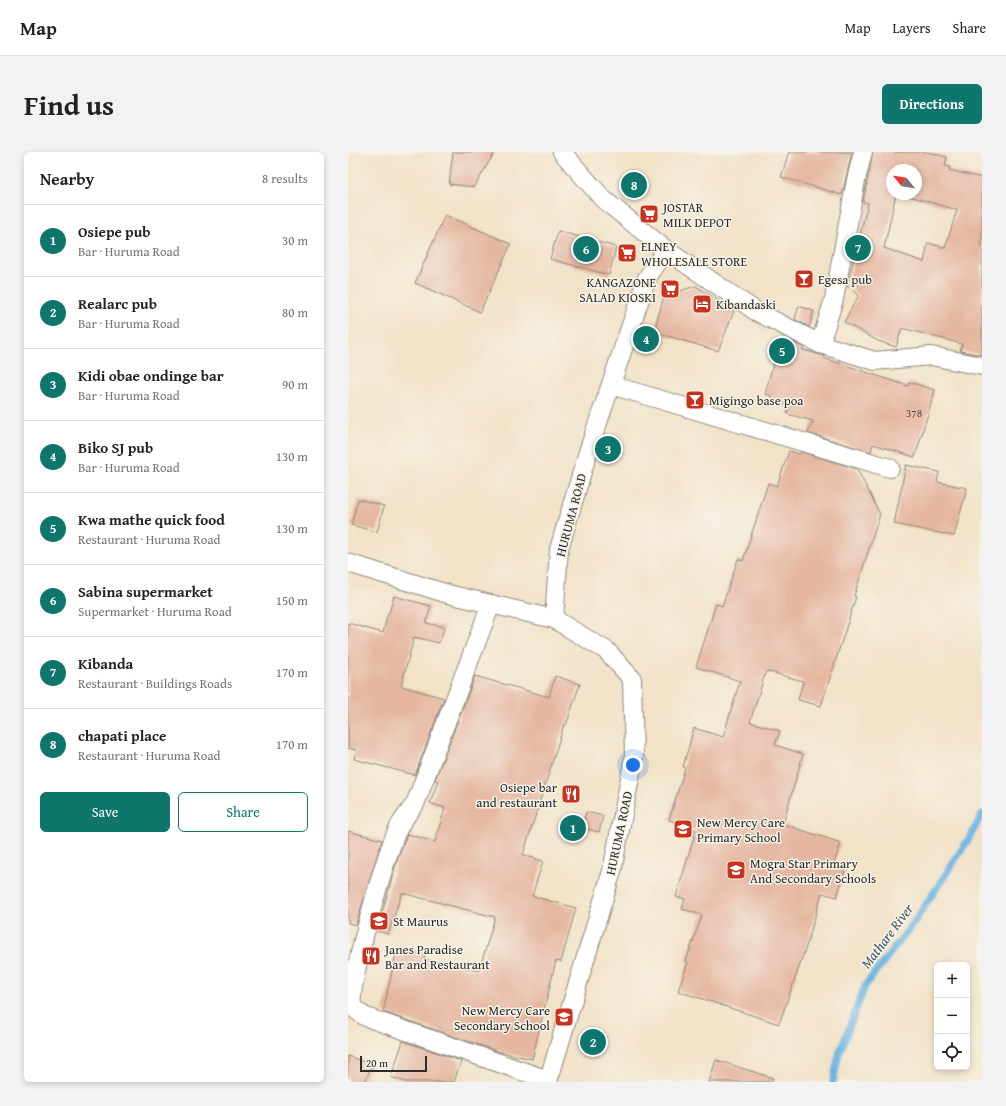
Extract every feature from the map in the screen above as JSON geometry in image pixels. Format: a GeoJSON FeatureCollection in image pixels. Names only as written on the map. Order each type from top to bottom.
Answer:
{"type":"FeatureCollection","features":[{"type":"Feature","properties":{"kind":"street"},"geometry":{"type":"LineString","coordinates":[[562,152],[603,200],[666,250],[757,312],[820,344],[875,361],[931,356],[982,366]]}},
{"type":"Feature","properties":{"kind":"street"},"geometry":{"type":"LineString","coordinates":[[820,344],[834,299],[856,180],[863,152]]}},
{"type":"Feature","properties":{"kind":"street","name":"HURUMA ROAD"},"geometry":{"type":"LineString","coordinates":[[548,1081],[612,871],[634,757],[632,679],[607,651],[554,619],[559,549],[647,278],[666,250]]}},
{"type":"Feature","properties":{"kind":"street"},"geometry":{"type":"LineString","coordinates":[[611,385],[890,468]]}},
{"type":"Feature","properties":{"kind":"street"},"geometry":{"type":"LineString","coordinates":[[348,563],[448,594],[554,619]]}},
{"type":"Feature","properties":{"kind":"street"},"geometry":{"type":"LineString","coordinates":[[491,604],[415,804],[398,829],[382,871],[357,961],[351,993],[352,1004],[358,1012],[366,1016],[548,1081]]}},
{"type":"Feature","properties":{"kind":"building"},"geometry":{"type":"Polygon","coordinates":[[[453,152],[495,152],[474,187],[449,184],[453,152]]]}},
{"type":"Feature","properties":{"kind":"building"},"geometry":{"type":"Polygon","coordinates":[[[789,152],[852,152],[842,195],[781,177],[789,152]]]}},
{"type":"Feature","properties":{"kind":"building"},"geometry":{"type":"Polygon","coordinates":[[[873,152],[927,152],[947,157],[945,166],[950,167],[949,170],[982,178],[982,355],[960,351],[962,344],[902,328],[896,347],[878,341],[844,322],[859,295],[847,286],[868,203],[863,202],[873,152]],[[886,164],[886,200],[895,200],[884,248],[924,262],[928,243],[945,248],[957,210],[922,200],[922,164],[886,164]]]}},
{"type":"Feature","properties":{"kind":"building"},"geometry":{"type":"Polygon","coordinates":[[[445,215],[511,244],[480,312],[415,283],[445,215]]]}},
{"type":"Feature","properties":{"kind":"building"},"geometry":{"type":"Polygon","coordinates":[[[558,231],[616,247],[609,275],[550,259],[558,231]]]}},
{"type":"Feature","properties":{"kind":"building"},"geometry":{"type":"Polygon","coordinates":[[[696,286],[734,311],[718,351],[654,332],[664,296],[696,286]]]}},
{"type":"Feature","properties":{"kind":"building"},"geometry":{"type":"Polygon","coordinates":[[[799,306],[814,311],[809,327],[795,319],[799,306]]]}},
{"type":"Feature","properties":{"kind":"building"},"geometry":{"type":"Polygon","coordinates":[[[788,340],[803,347],[803,350],[825,356],[824,358],[908,386],[909,382],[935,390],[915,457],[873,444],[871,452],[808,433],[813,421],[787,414],[790,406],[771,402],[773,396],[765,394],[780,341],[787,343],[788,340]]]}},
{"type":"Feature","properties":{"kind":"building"},"geometry":{"type":"Polygon","coordinates":[[[789,451],[800,454],[801,452],[857,469],[880,514],[854,596],[856,597],[821,706],[798,700],[803,681],[766,671],[750,722],[780,731],[775,745],[803,754],[783,824],[841,843],[834,863],[846,867],[837,897],[822,893],[807,944],[779,1024],[678,991],[688,962],[686,961],[702,915],[682,909],[685,899],[676,897],[696,830],[669,820],[685,768],[683,767],[694,728],[723,737],[740,681],[696,667],[716,604],[722,606],[738,559],[743,561],[768,483],[777,486],[789,451]]]}},
{"type":"Feature","properties":{"kind":"building"},"geometry":{"type":"Polygon","coordinates":[[[906,465],[939,472],[937,482],[967,488],[954,536],[894,524],[906,465]]]}},
{"type":"Feature","properties":{"kind":"building"},"geometry":{"type":"Polygon","coordinates":[[[358,499],[384,506],[377,532],[351,525],[358,499]]]}},
{"type":"Feature","properties":{"kind":"building"},"geometry":{"type":"Polygon","coordinates":[[[394,596],[431,606],[426,623],[445,627],[439,643],[414,637],[401,686],[444,698],[415,775],[354,759],[356,750],[348,748],[348,623],[383,633],[394,596]]]}},
{"type":"Feature","properties":{"kind":"building"},"geometry":{"type":"Polygon","coordinates":[[[475,676],[549,697],[555,676],[580,684],[566,725],[564,725],[523,855],[543,861],[532,896],[576,908],[561,962],[556,961],[532,1059],[500,1052],[383,1012],[397,949],[425,955],[424,959],[479,971],[495,917],[402,893],[388,934],[377,931],[395,867],[407,834],[435,842],[445,808],[430,803],[438,781],[435,780],[475,676]]]}},
{"type":"Feature","properties":{"kind":"building"},"geometry":{"type":"Polygon","coordinates":[[[586,812],[603,816],[599,832],[582,828],[586,812]]]}},
{"type":"Feature","properties":{"kind":"building"},"geometry":{"type":"Polygon","coordinates":[[[348,831],[382,840],[356,925],[348,923],[348,831]]]}},
{"type":"Feature","properties":{"kind":"building"},"geometry":{"type":"Polygon","coordinates":[[[403,1041],[461,1061],[454,1082],[406,1082],[391,1077],[403,1041]]]}},
{"type":"Feature","properties":{"kind":"building"},"geometry":{"type":"Polygon","coordinates":[[[348,1056],[372,1065],[365,1082],[348,1082],[348,1056]]]}},
{"type":"Feature","properties":{"kind":"building"},"geometry":{"type":"Polygon","coordinates":[[[716,1060],[773,1078],[772,1082],[709,1082],[716,1060]]]}},
{"type":"Feature","properties":{"kind":"waterway","name":"Mathare River"},"geometry":{"type":"LineString","coordinates":[[833,1082],[839,1054],[865,986],[915,921],[970,837],[982,814]]}},
{"type":"Feature","properties":{"kind":"place","name":"chapati place"},"geometry":{"type":"Point","coordinates":[634,185]}},
{"type":"Feature","properties":{"kind":"place","name":"JOSTAR MILK DEPOT"},"geometry":{"type":"Point","coordinates":[649,214]}},
{"type":"Feature","properties":{"kind":"place","name":"Kibanda"},"geometry":{"type":"Point","coordinates":[858,248]}},
{"type":"Feature","properties":{"kind":"place","name":"Sabina supermarket"},"geometry":{"type":"Point","coordinates":[586,249]}},
{"type":"Feature","properties":{"kind":"place","name":"ELNEY WHOLESALE STORE"},"geometry":{"type":"Point","coordinates":[627,253]}},
{"type":"Feature","properties":{"kind":"place","name":"Egesa pub"},"geometry":{"type":"Point","coordinates":[804,279]}},
{"type":"Feature","properties":{"kind":"place","name":"KANGAZONE SALAD KIOSKI"},"geometry":{"type":"Point","coordinates":[670,289]}},
{"type":"Feature","properties":{"kind":"place","name":"Kibandaski"},"geometry":{"type":"Point","coordinates":[702,304]}},
{"type":"Feature","properties":{"kind":"place","name":"Biko SJ pub"},"geometry":{"type":"Point","coordinates":[646,339]}},
{"type":"Feature","properties":{"kind":"place","name":"Kwa mathe quick food"},"geometry":{"type":"Point","coordinates":[782,351]}},
{"type":"Feature","properties":{"kind":"place","name":"Migingo base poa"},"geometry":{"type":"Point","coordinates":[695,400]}},
{"type":"Feature","properties":{"kind":"place","name":"Kidi obae ondinge bar"},"geometry":{"type":"Point","coordinates":[608,449]}},
{"type":"Feature","properties":{"kind":"place","name":"Osiepe bar and restaurant"},"geometry":{"type":"Point","coordinates":[571,794]}},
{"type":"Feature","properties":{"kind":"place","name":"Osiepe pub"},"geometry":{"type":"Point","coordinates":[573,828]}},
{"type":"Feature","properties":{"kind":"place","name":"New Mercy Care Primary School"},"geometry":{"type":"Point","coordinates":[683,829]}},
{"type":"Feature","properties":{"kind":"place","name":"Mogra Star Primary And Secondary Schools"},"geometry":{"type":"Point","coordinates":[736,870]}},
{"type":"Feature","properties":{"kind":"place","name":"St Maurus"},"geometry":{"type":"Point","coordinates":[379,921]}},
{"type":"Feature","properties":{"kind":"place","name":"Janes Paradise Bar and Restaurant"},"geometry":{"type":"Point","coordinates":[371,956]}},
{"type":"Feature","properties":{"kind":"place","name":"New Mercy Care Secondary School"},"geometry":{"type":"Point","coordinates":[564,1017]}},
{"type":"Feature","properties":{"kind":"place","name":"Realarc pub"},"geometry":{"type":"Point","coordinates":[593,1042]}}]}
